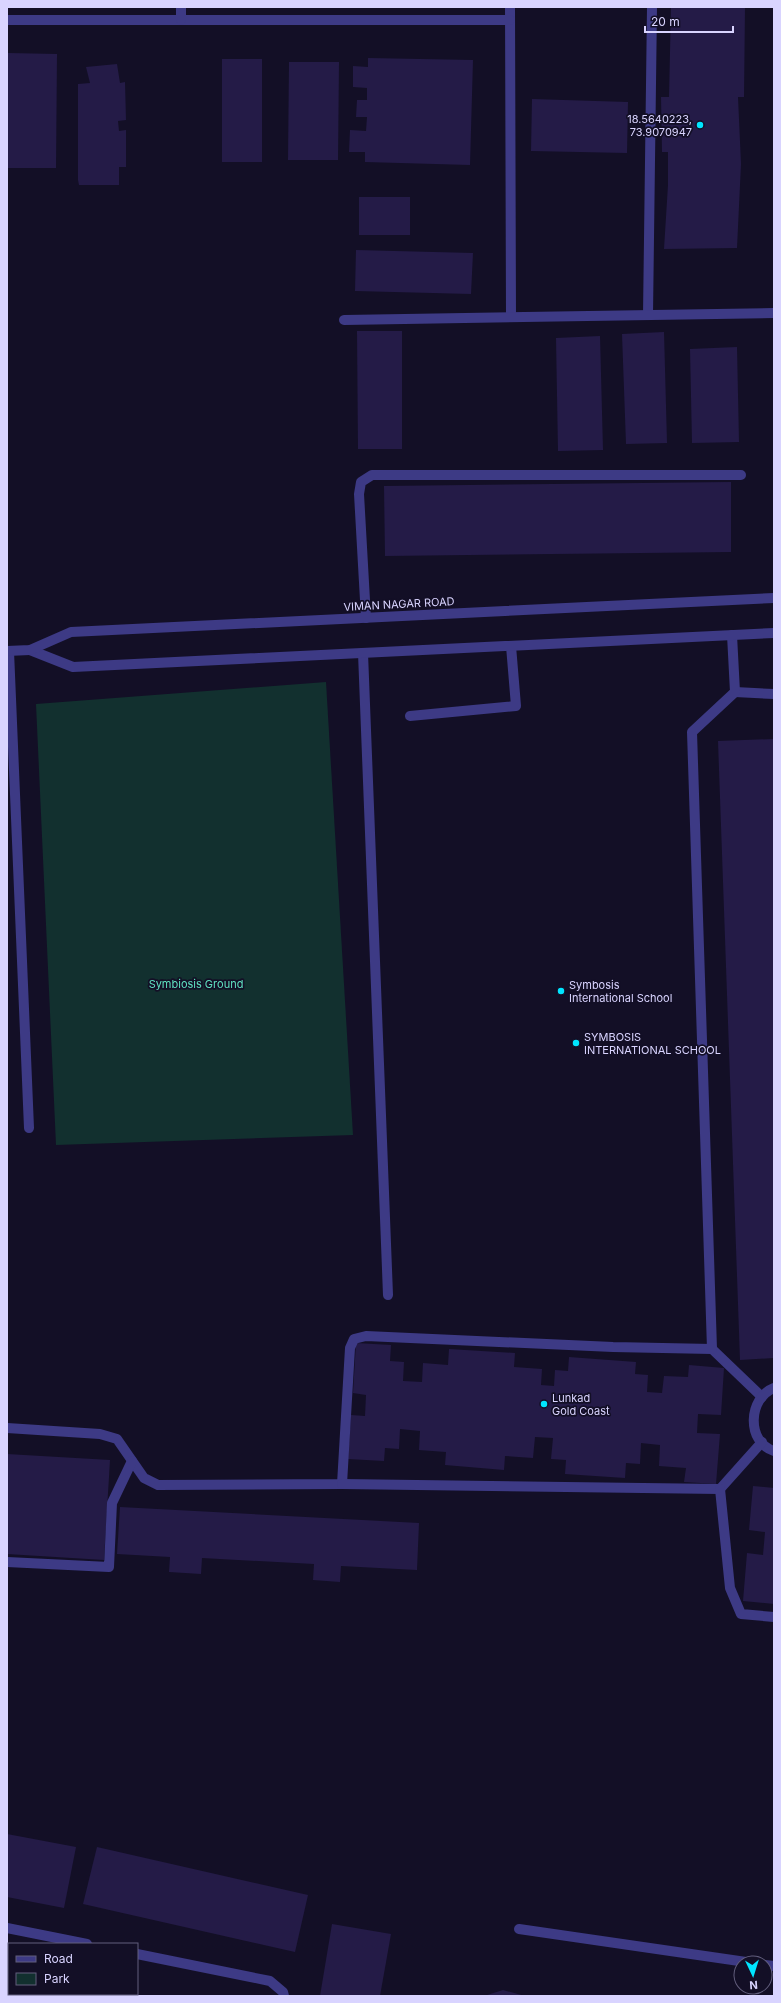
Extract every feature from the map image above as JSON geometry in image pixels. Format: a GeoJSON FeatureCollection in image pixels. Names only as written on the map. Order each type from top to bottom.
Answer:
{"type":"FeatureCollection","features":[{"type":"Feature","properties":{"kind":"street"},"geometry":{"type":"LineString","coordinates":[[181,7],[181,20]]}},
{"type":"Feature","properties":{"kind":"street"},"geometry":{"type":"LineString","coordinates":[[510,7],[512,317]]}},
{"type":"Feature","properties":{"kind":"street"},"geometry":{"type":"LineString","coordinates":[[648,314],[652,7]]}},
{"type":"Feature","properties":{"kind":"street"},"geometry":{"type":"LineString","coordinates":[[7,20],[510,20]]}},
{"type":"Feature","properties":{"kind":"street"},"geometry":{"type":"LineString","coordinates":[[344,320],[774,312]]}},
{"type":"Feature","properties":{"kind":"street"},"geometry":{"type":"LineString","coordinates":[[366,618],[359,494],[361,482],[372,475],[741,475]]}},
{"type":"Feature","properties":{"kind":"street","name":"VIMAN NAGAR ROAD"},"geometry":{"type":"LineString","coordinates":[[8,651],[30,650],[71,632],[774,598]]}},
{"type":"Feature","properties":{"kind":"street","name":"VIMAN NAGAR ROAD"},"geometry":{"type":"LineString","coordinates":[[30,650],[73,667],[774,633]]}},
{"type":"Feature","properties":{"kind":"street"},"geometry":{"type":"LineString","coordinates":[[732,635],[736,692]]}},
{"type":"Feature","properties":{"kind":"street"},"geometry":{"type":"LineString","coordinates":[[410,716],[516,706],[511,646]]}},
{"type":"Feature","properties":{"kind":"street"},"geometry":{"type":"LineString","coordinates":[[8,651],[29,1128]]}},
{"type":"Feature","properties":{"kind":"street"},"geometry":{"type":"LineString","coordinates":[[363,653],[388,1295]]}},
{"type":"Feature","properties":{"kind":"street"},"geometry":{"type":"LineString","coordinates":[[712,1349],[692,732],[736,692],[774,694]]}},
{"type":"Feature","properties":{"kind":"street"},"geometry":{"type":"LineString","coordinates":[[342,1484],[350,1348],[354,1339],[366,1336],[613,1347],[712,1349],[762,1397]]}},
{"type":"Feature","properties":{"kind":"street"},"geometry":{"type":"LineString","coordinates":[[774,1388],[762,1397],[755,1407],[753,1420],[755,1432],[762,1442],[774,1452]]}},
{"type":"Feature","properties":{"kind":"street"},"geometry":{"type":"LineString","coordinates":[[7,1428],[100,1434],[117,1439],[144,1478],[158,1485],[342,1484],[720,1488]]}},
{"type":"Feature","properties":{"kind":"street"},"geometry":{"type":"LineString","coordinates":[[762,1442],[720,1488],[730,1588],[741,1614],[774,1617]]}},
{"type":"Feature","properties":{"kind":"street"},"geometry":{"type":"LineString","coordinates":[[7,1562],[109,1567],[112,1503],[132,1462]]}},
{"type":"Feature","properties":{"kind":"street"},"geometry":{"type":"LineString","coordinates":[[7,1928],[82,1943]]}},
{"type":"Feature","properties":{"kind":"street"},"geometry":{"type":"LineString","coordinates":[[519,1929],[733,1960]]}},
{"type":"Feature","properties":{"kind":"street"},"geometry":{"type":"LineString","coordinates":[[138,1954],[270,1981],[283,1992],[284,1996]]}},
{"type":"Feature","properties":{"kind":"green space","name":"Symbiosis Ground"},"geometry":{"type":"Polygon","coordinates":[[[326,682],[353,1135],[56,1145],[36,704],[326,682]]]}},
{"type":"Feature","properties":{"kind":"building","name":"18.5640223, 73.9070947"},"geometry":{"type":"Polygon","coordinates":[[[671,7],[745,7],[744,97],[738,97],[741,164],[737,248],[664,249],[668,185],[668,152],[662,152],[661,97],[669,97],[671,7]]]}},
{"type":"Feature","properties":{"kind":"building"},"geometry":{"type":"Polygon","coordinates":[[[8,53],[57,54],[56,168],[8,168],[8,53]]]}},
{"type":"Feature","properties":{"kind":"building"},"geometry":{"type":"Polygon","coordinates":[[[368,58],[473,60],[470,165],[365,162],[365,152],[349,152],[350,130],[366,131],[367,117],[356,117],[357,100],[367,100],[367,88],[353,87],[353,66],[368,67],[368,58]]]}},
{"type":"Feature","properties":{"kind":"building"},"geometry":{"type":"Polygon","coordinates":[[[222,59],[262,59],[262,162],[222,162],[222,59]]]}},
{"type":"Feature","properties":{"kind":"building"},"geometry":{"type":"Polygon","coordinates":[[[289,62],[339,62],[338,160],[288,160],[289,62]]]}},
{"type":"Feature","properties":{"kind":"building"},"geometry":{"type":"Polygon","coordinates":[[[117,64],[120,83],[125,82],[126,120],[118,121],[119,131],[126,130],[126,167],[119,167],[119,185],[79,185],[78,84],[90,83],[86,67],[117,64]]]}},
{"type":"Feature","properties":{"kind":"building"},"geometry":{"type":"Polygon","coordinates":[[[532,99],[628,102],[627,153],[531,151],[532,99]]]}},
{"type":"Feature","properties":{"kind":"building"},"geometry":{"type":"Polygon","coordinates":[[[359,197],[410,197],[410,235],[359,235],[359,197]]]}},
{"type":"Feature","properties":{"kind":"building"},"geometry":{"type":"Polygon","coordinates":[[[356,250],[473,253],[471,294],[355,291],[356,250]]]}},
{"type":"Feature","properties":{"kind":"building"},"geometry":{"type":"Polygon","coordinates":[[[357,331],[402,331],[402,449],[358,449],[357,331]]]}},
{"type":"Feature","properties":{"kind":"building"},"geometry":{"type":"Polygon","coordinates":[[[664,332],[667,443],[626,444],[622,334],[664,332]]]}},
{"type":"Feature","properties":{"kind":"building"},"geometry":{"type":"Polygon","coordinates":[[[600,336],[603,450],[558,451],[556,338],[600,336]]]}},
{"type":"Feature","properties":{"kind":"building"},"geometry":{"type":"Polygon","coordinates":[[[737,347],[739,442],[692,443],[690,349],[737,347]]]}},
{"type":"Feature","properties":{"kind":"building"},"geometry":{"type":"Polygon","coordinates":[[[731,482],[731,552],[385,556],[384,486],[731,482]]]}},
{"type":"Feature","properties":{"kind":"building"},"geometry":{"type":"Polygon","coordinates":[[[774,739],[774,1358],[740,1360],[718,741],[774,739]]]}},
{"type":"Feature","properties":{"kind":"building","name":"Lunkad Gold Coast"},"geometry":{"type":"Polygon","coordinates":[[[356,1343],[391,1345],[390,1361],[404,1362],[403,1381],[422,1382],[423,1363],[448,1365],[449,1349],[515,1353],[514,1367],[542,1369],[541,1385],[554,1386],[555,1370],[568,1371],[569,1357],[636,1362],[635,1374],[648,1375],[647,1392],[662,1393],[664,1376],[688,1377],[689,1365],[724,1368],[721,1415],[698,1414],[697,1433],[720,1434],[716,1484],[684,1482],[686,1468],[659,1466],[660,1445],[641,1443],[640,1464],[626,1463],[625,1478],[565,1474],[566,1460],[551,1459],[553,1438],[535,1437],[533,1458],[505,1456],[504,1470],[445,1465],[446,1452],[419,1450],[420,1431],[400,1429],[399,1449],[385,1448],[384,1461],[348,1459],[351,1415],[365,1416],[366,1395],[353,1393],[356,1343]]]}},
{"type":"Feature","properties":{"kind":"building"},"geometry":{"type":"Polygon","coordinates":[[[7,1454],[110,1460],[104,1560],[7,1554],[7,1454]]]}},
{"type":"Feature","properties":{"kind":"building"},"geometry":{"type":"Polygon","coordinates":[[[753,1486],[774,1488],[774,1604],[743,1601],[747,1553],[763,1555],[765,1532],[749,1530],[753,1486]]]}},
{"type":"Feature","properties":{"kind":"building"},"geometry":{"type":"Polygon","coordinates":[[[120,1507],[419,1523],[417,1570],[341,1566],[340,1582],[313,1580],[314,1564],[202,1558],[201,1574],[169,1572],[170,1557],[117,1554],[120,1507]]]}},
{"type":"Feature","properties":{"kind":"building"},"geometry":{"type":"Polygon","coordinates":[[[7,1834],[76,1847],[64,1908],[7,1897],[7,1834]]]}},
{"type":"Feature","properties":{"kind":"building"},"geometry":{"type":"Polygon","coordinates":[[[97,1847],[308,1895],[295,1952],[83,1904],[97,1847]]]}},
{"type":"Feature","properties":{"kind":"building"},"geometry":{"type":"Polygon","coordinates":[[[332,1924],[391,1934],[380,1996],[320,1996],[332,1924]]]}},
{"type":"Feature","properties":{"kind":"building"},"geometry":{"type":"Polygon","coordinates":[[[503,1990],[525,1996],[484,1996],[503,1990]]]}},
{"type":"Feature","properties":{"kind":"place","name":"18.5640223, 73.9070947"},"geometry":{"type":"Point","coordinates":[700,125]}},
{"type":"Feature","properties":{"kind":"place","name":"Symbosis International School"},"geometry":{"type":"Point","coordinates":[561,991]}},
{"type":"Feature","properties":{"kind":"place","name":"SYMBOSIS INTERNATIONAL SCHOOL"},"geometry":{"type":"Point","coordinates":[576,1043]}},
{"type":"Feature","properties":{"kind":"place","name":"Lunkad Gold Coast"},"geometry":{"type":"Point","coordinates":[544,1404]}}]}
